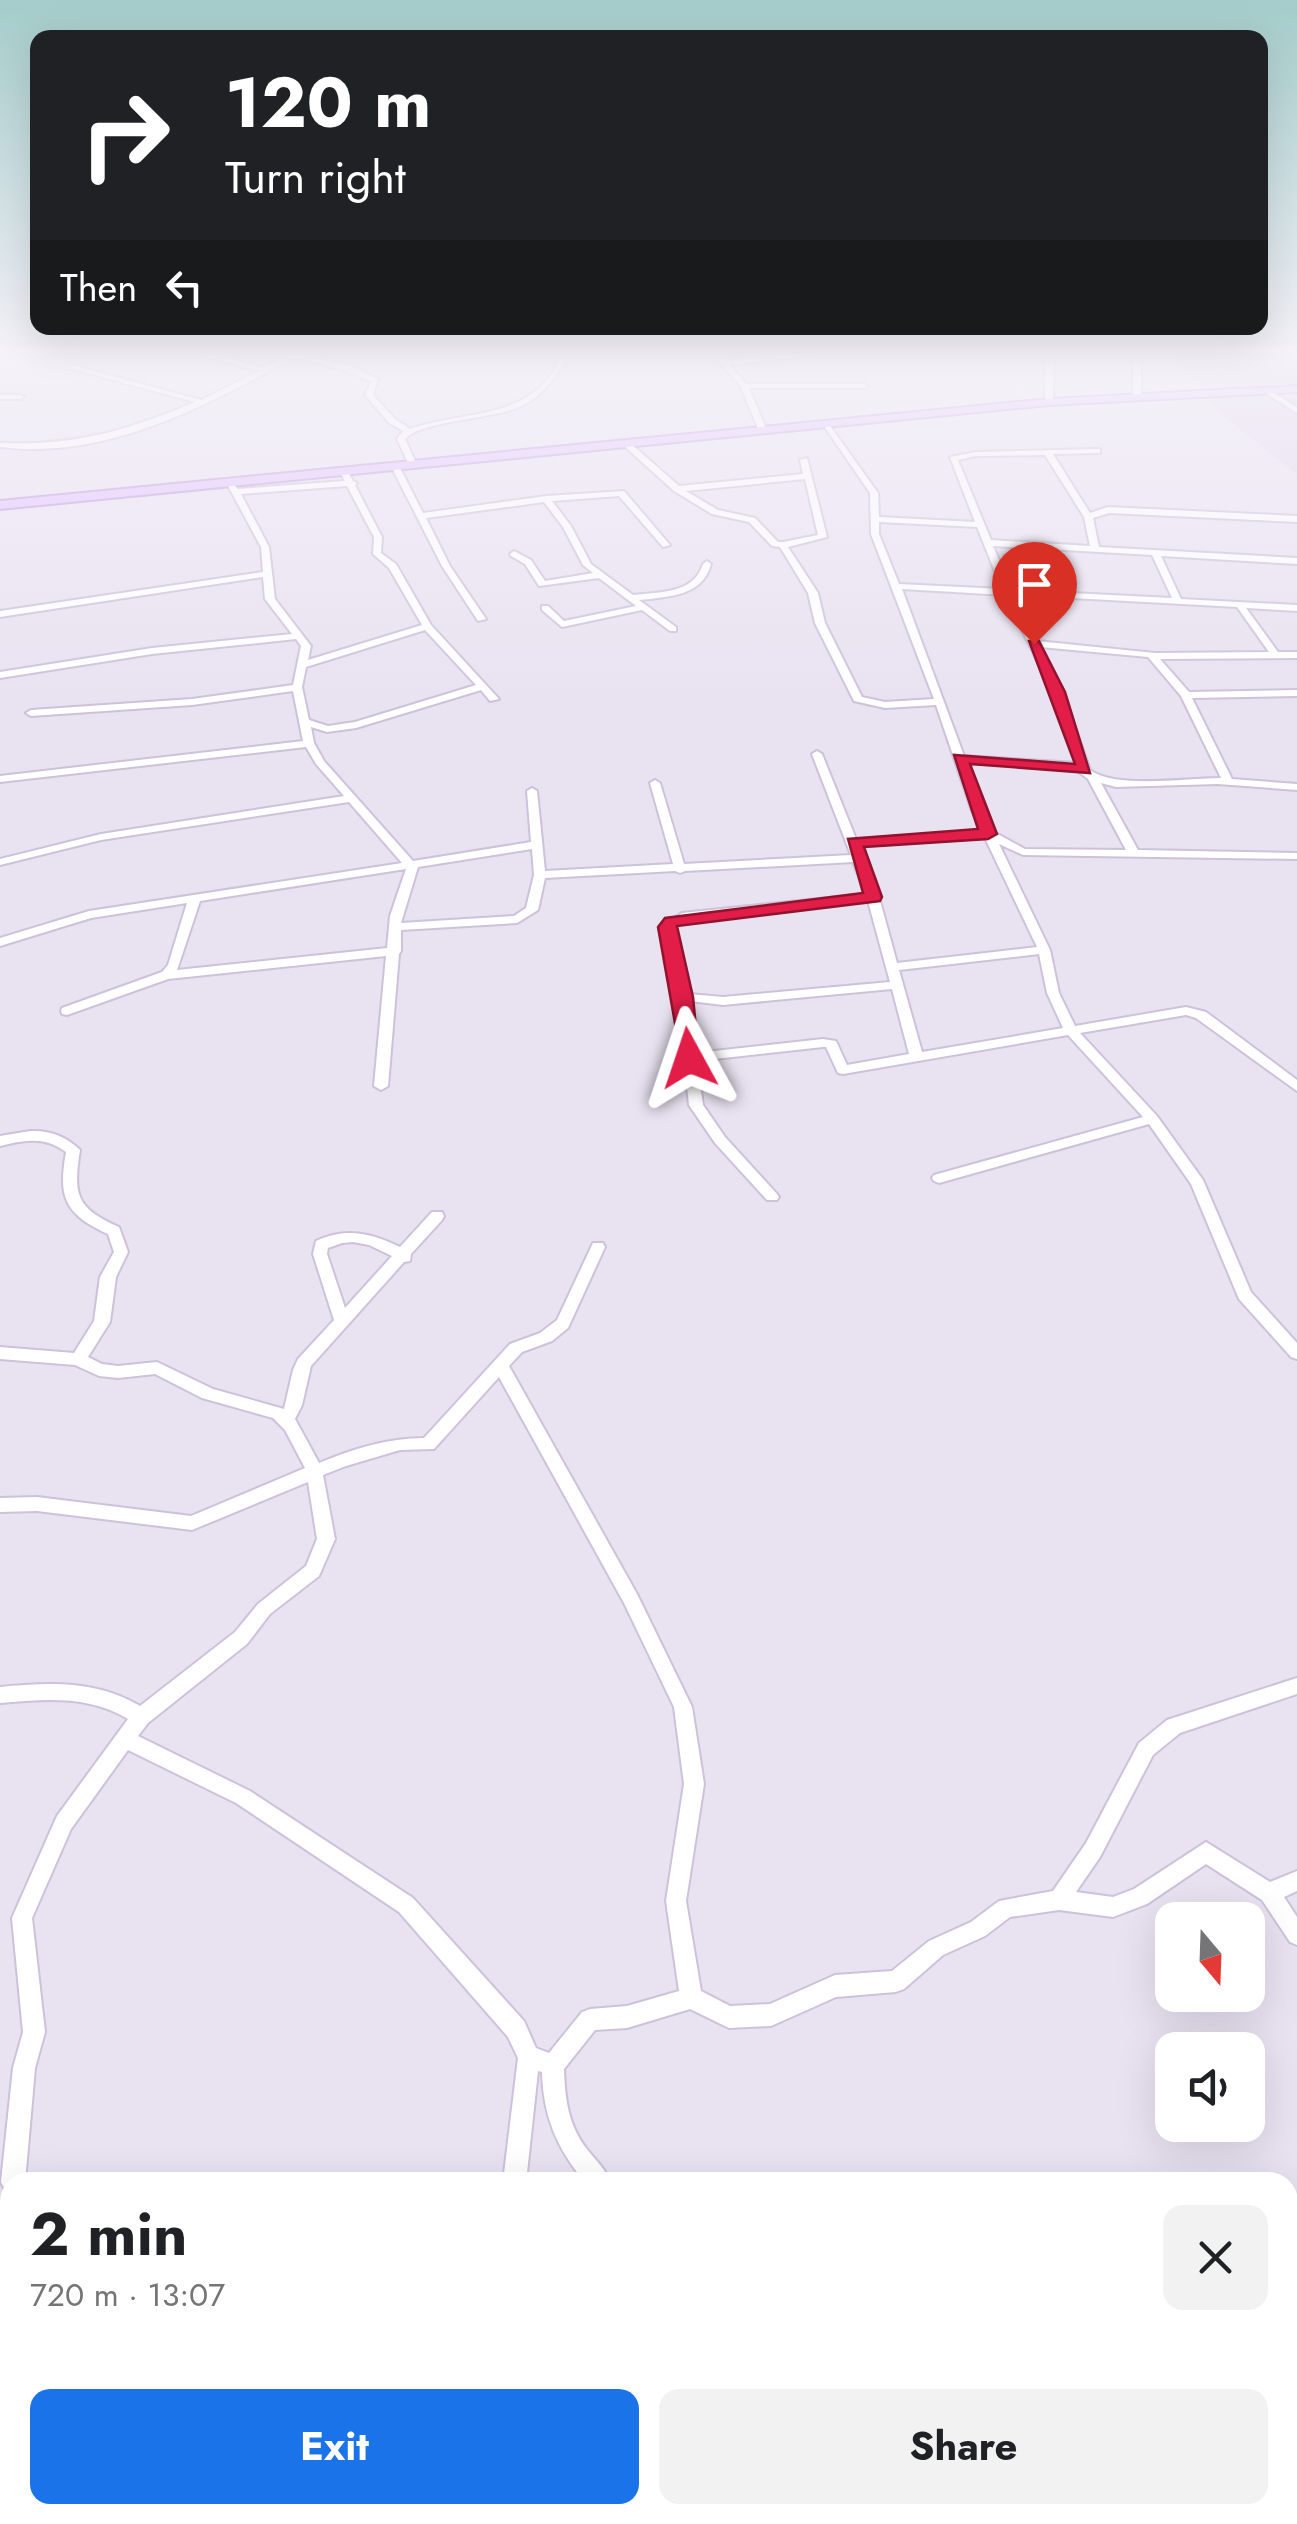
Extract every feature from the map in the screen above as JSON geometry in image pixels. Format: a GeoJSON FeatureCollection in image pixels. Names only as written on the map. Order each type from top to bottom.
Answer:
{"type":"FeatureCollection","features":[{"type":"Feature","properties":{"kind":"main road"},"geometry":{"type":"LineString","coordinates":[[0,504],[348,477],[395,466]]}},
{"type":"Feature","properties":{"kind":"street"},"geometry":{"type":"LineString","coordinates":[[395,466],[424,516],[446,566],[481,619]]}},
{"type":"Feature","properties":{"kind":"street"},"geometry":{"type":"LineString","coordinates":[[651,466],[677,489],[715,512],[752,520],[776,544],[784,545],[823,537],[806,466]]}},
{"type":"Feature","properties":{"kind":"street"},"geometry":{"type":"LineString","coordinates":[[855,466],[874,493],[875,534],[988,834],[1044,950],[1052,993],[1070,1030],[1152,1120],[1198,1183],[1244,1295],[1297,1352]]}},
{"type":"Feature","properties":{"kind":"street"},"geometry":{"type":"LineString","coordinates":[[956,466],[1089,773],[1133,852]]}},
{"type":"Feature","properties":{"kind":"street"},"geometry":{"type":"LineString","coordinates":[[1056,466],[1088,517],[1095,550]]}},
{"type":"Feature","properties":{"kind":"street"},"geometry":{"type":"LineString","coordinates":[[677,489],[809,476]]}},
{"type":"Feature","properties":{"kind":"street"},"geometry":{"type":"LineString","coordinates":[[348,477],[378,537],[377,554],[393,566],[404,592],[427,626],[494,699]]}},
{"type":"Feature","properties":{"kind":"street"},"geometry":{"type":"LineString","coordinates":[[234,487],[265,547],[270,599],[306,646],[298,687],[309,743],[412,867]]}},
{"type":"Feature","properties":{"kind":"street"},"geometry":{"type":"LineString","coordinates":[[424,516],[621,493],[666,545]]}},
{"type":"Feature","properties":{"kind":"street"},"geometry":{"type":"LineString","coordinates":[[546,499],[567,526],[587,566],[673,630]]}},
{"type":"Feature","properties":{"kind":"street"},"geometry":{"type":"LineString","coordinates":[[1081,507],[1297,519]]}},
{"type":"Feature","properties":{"kind":"street"},"geometry":{"type":"LineString","coordinates":[[1088,517],[1116,509]]}},
{"type":"Feature","properties":{"kind":"street"},"geometry":{"type":"LineString","coordinates":[[874,519],[980,525]]}},
{"type":"Feature","properties":{"kind":"street"},"geometry":{"type":"LineString","coordinates":[[990,543],[1297,561]]}},
{"type":"Feature","properties":{"kind":"street"},"geometry":{"type":"LineString","coordinates":[[784,545],[813,593],[814,610],[852,693],[868,703],[885,705],[940,702]]}},
{"type":"Feature","properties":{"kind":"street"},"geometry":{"type":"LineString","coordinates":[[1155,553],[1177,600]]}},
{"type":"Feature","properties":{"kind":"street"},"geometry":{"type":"LineString","coordinates":[[514,554],[528,562],[542,584],[600,575]]}},
{"type":"Feature","properties":{"kind":"street"},"geometry":{"type":"LineString","coordinates":[[631,598],[698,584],[706,574],[707,564]]}},
{"type":"Feature","properties":{"kind":"street"},"geometry":{"type":"LineString","coordinates":[[0,614],[267,574]]}},
{"type":"Feature","properties":{"kind":"street"},"geometry":{"type":"LineString","coordinates":[[895,586],[1297,608]]}},
{"type":"Feature","properties":{"kind":"street"},"geometry":{"type":"LineString","coordinates":[[1238,603],[1274,653]]}},
{"type":"Feature","properties":{"kind":"street"},"geometry":{"type":"LineString","coordinates":[[545,608],[562,624],[641,608]]}},
{"type":"Feature","properties":{"kind":"street"},"geometry":{"type":"LineString","coordinates":[[305,664],[427,626]]}},
{"type":"Feature","properties":{"kind":"street"},"geometry":{"type":"LineString","coordinates":[[0,674],[152,651],[296,636]]}},
{"type":"Feature","properties":{"kind":"street"},"geometry":{"type":"LineString","coordinates":[[1034,644],[1154,656],[1297,655]]}},
{"type":"Feature","properties":{"kind":"street"},"geometry":{"type":"LineString","coordinates":[[1154,656],[1186,695],[1228,782]]}},
{"type":"Feature","properties":{"kind":"street"},"geometry":{"type":"LineString","coordinates":[[306,722],[328,730],[356,725],[481,686]]}},
{"type":"Feature","properties":{"kind":"street"},"geometry":{"type":"LineString","coordinates":[[31,712],[192,702],[298,687]]}},
{"type":"Feature","properties":{"kind":"street"},"geometry":{"type":"LineString","coordinates":[[1186,695],[1297,693]]}},
{"type":"Feature","properties":{"kind":"street"},"geometry":{"type":"LineString","coordinates":[[0,779],[309,743]]}},
{"type":"Feature","properties":{"kind":"street"},"geometry":{"type":"LineString","coordinates":[[817,754],[874,897],[917,1058]]}},
{"type":"Feature","properties":{"kind":"street"},"geometry":{"type":"LineString","coordinates":[[960,759],[1089,773],[1116,784],[1228,782],[1297,787]]}},
{"type":"Feature","properties":{"kind":"street"},"geometry":{"type":"LineString","coordinates":[[655,783],[680,870]]}},
{"type":"Feature","properties":{"kind":"street"},"geometry":{"type":"LineString","coordinates":[[395,927],[517,919],[532,910],[540,875],[532,791]]}},
{"type":"Feature","properties":{"kind":"street"},"geometry":{"type":"LineString","coordinates":[[0,862],[102,837],[352,798]]}},
{"type":"Feature","properties":{"kind":"street"},"geometry":{"type":"LineString","coordinates":[[854,843],[988,834],[1023,852],[1297,856]]}},
{"type":"Feature","properties":{"kind":"street"},"geometry":{"type":"LineString","coordinates":[[0,942],[89,915],[538,845]]}},
{"type":"Feature","properties":{"kind":"street"},"geometry":{"type":"LineString","coordinates":[[540,875],[860,858]]}},
{"type":"Feature","properties":{"kind":"street"},"geometry":{"type":"LineString","coordinates":[[381,1086],[395,927],[412,867]]}},
{"type":"Feature","properties":{"kind":"street"},"geometry":{"type":"LineString","coordinates":[[772,1197],[720,1140],[696,1105],[683,997],[667,927],[671,922],[874,897]]}},
{"type":"Feature","properties":{"kind":"street"},"geometry":{"type":"LineString","coordinates":[[166,975],[174,966],[195,898]]}},
{"type":"Feature","properties":{"kind":"street"},"geometry":{"type":"LineString","coordinates":[[891,967],[1044,950]]}},
{"type":"Feature","properties":{"kind":"street"},"geometry":{"type":"LineString","coordinates":[[67,1011],[166,975],[394,952]]}},
{"type":"Feature","properties":{"kind":"street"},"geometry":{"type":"LineString","coordinates":[[683,997],[723,1002],[897,985]]}},
{"type":"Feature","properties":{"kind":"street"},"geometry":{"type":"LineString","coordinates":[[689,1058],[823,1043],[831,1044],[842,1070],[1186,1011],[1200,1015],[1297,1087]]}},
{"type":"Feature","properties":{"kind":"street"},"geometry":{"type":"LineString","coordinates":[[939,1178],[1152,1120]]}},
{"type":"Feature","properties":{"kind":"street"},"geometry":{"type":"LineString","coordinates":[[0,1141],[50,1134],[66,1144],[73,1150],[68,1191],[75,1208],[86,1220],[114,1231],[120,1252],[108,1277],[102,1322],[78,1358]]}},
{"type":"Feature","properties":{"kind":"street"},"geometry":{"type":"LineString","coordinates":[[286,1419],[298,1398],[298,1376],[304,1363],[438,1216]]}},
{"type":"Feature","properties":{"kind":"street"},"geometry":{"type":"LineString","coordinates":[[342,1322],[320,1254],[321,1245],[334,1238],[356,1236],[404,1256]]}},
{"type":"Feature","properties":{"kind":"street"},"geometry":{"type":"LineString","coordinates":[[0,1505],[36,1504],[192,1523],[314,1470],[400,1444],[428,1444],[516,1348],[546,1337],[563,1324],[598,1247]]}},
{"type":"Feature","properties":{"kind":"street"},"geometry":{"type":"LineString","coordinates":[[0,1353],[78,1358],[99,1370],[118,1372],[156,1368],[208,1394],[286,1419],[314,1470],[326,1539],[313,1571],[264,1609],[241,1638],[141,1717],[64,1822],[22,1918],[34,2032],[22,2088],[14,2172]]}},
{"type":"Feature","properties":{"kind":"street"},"geometry":{"type":"LineString","coordinates":[[501,1366],[631,1600],[682,1707],[694,1784],[676,1901],[691,1998]]}},
{"type":"Feature","properties":{"kind":"street"},"geometry":{"type":"LineString","coordinates":[[1059,1900],[1093,1850],[1146,1749],[1174,1726],[1297,1686]]}},
{"type":"Feature","properties":{"kind":"street"},"geometry":{"type":"LineString","coordinates":[[0,1695],[98,1694],[121,1702],[141,1717]]}},
{"type":"Feature","properties":{"kind":"street"},"geometry":{"type":"LineString","coordinates":[[124,1740],[243,1797],[406,1906],[516,2029],[528,2057],[515,2172]]}},
{"type":"Feature","properties":{"kind":"street"},"geometry":{"type":"LineString","coordinates":[[591,2172],[562,2138],[552,2097],[552,2065],[590,2020],[627,2017],[691,1998],[729,2017],[770,2015],[835,1986],[896,1980],[936,1948],[978,1929],[1006,1908],[1059,1900],[1113,1907],[1140,1897],[1206,1852],[1269,1892],[1297,1935]]}},
{"type":"Feature","properties":{"kind":"street"},"geometry":{"type":"LineString","coordinates":[[1269,1892],[1297,1881]]}},
{"type":"Feature","properties":{"kind":"street"},"geometry":{"type":"LineString","coordinates":[[528,2057],[552,2065]]}},
{"type":"Feature","properties":{"kind":"route"},"geometry":{"type":"LineString","coordinates":[[689,1058],[683,997],[667,927],[671,922],[874,897],[854,843],[988,834],[960,759],[1085,769],[1057,692],[1034,644]]}}]}
